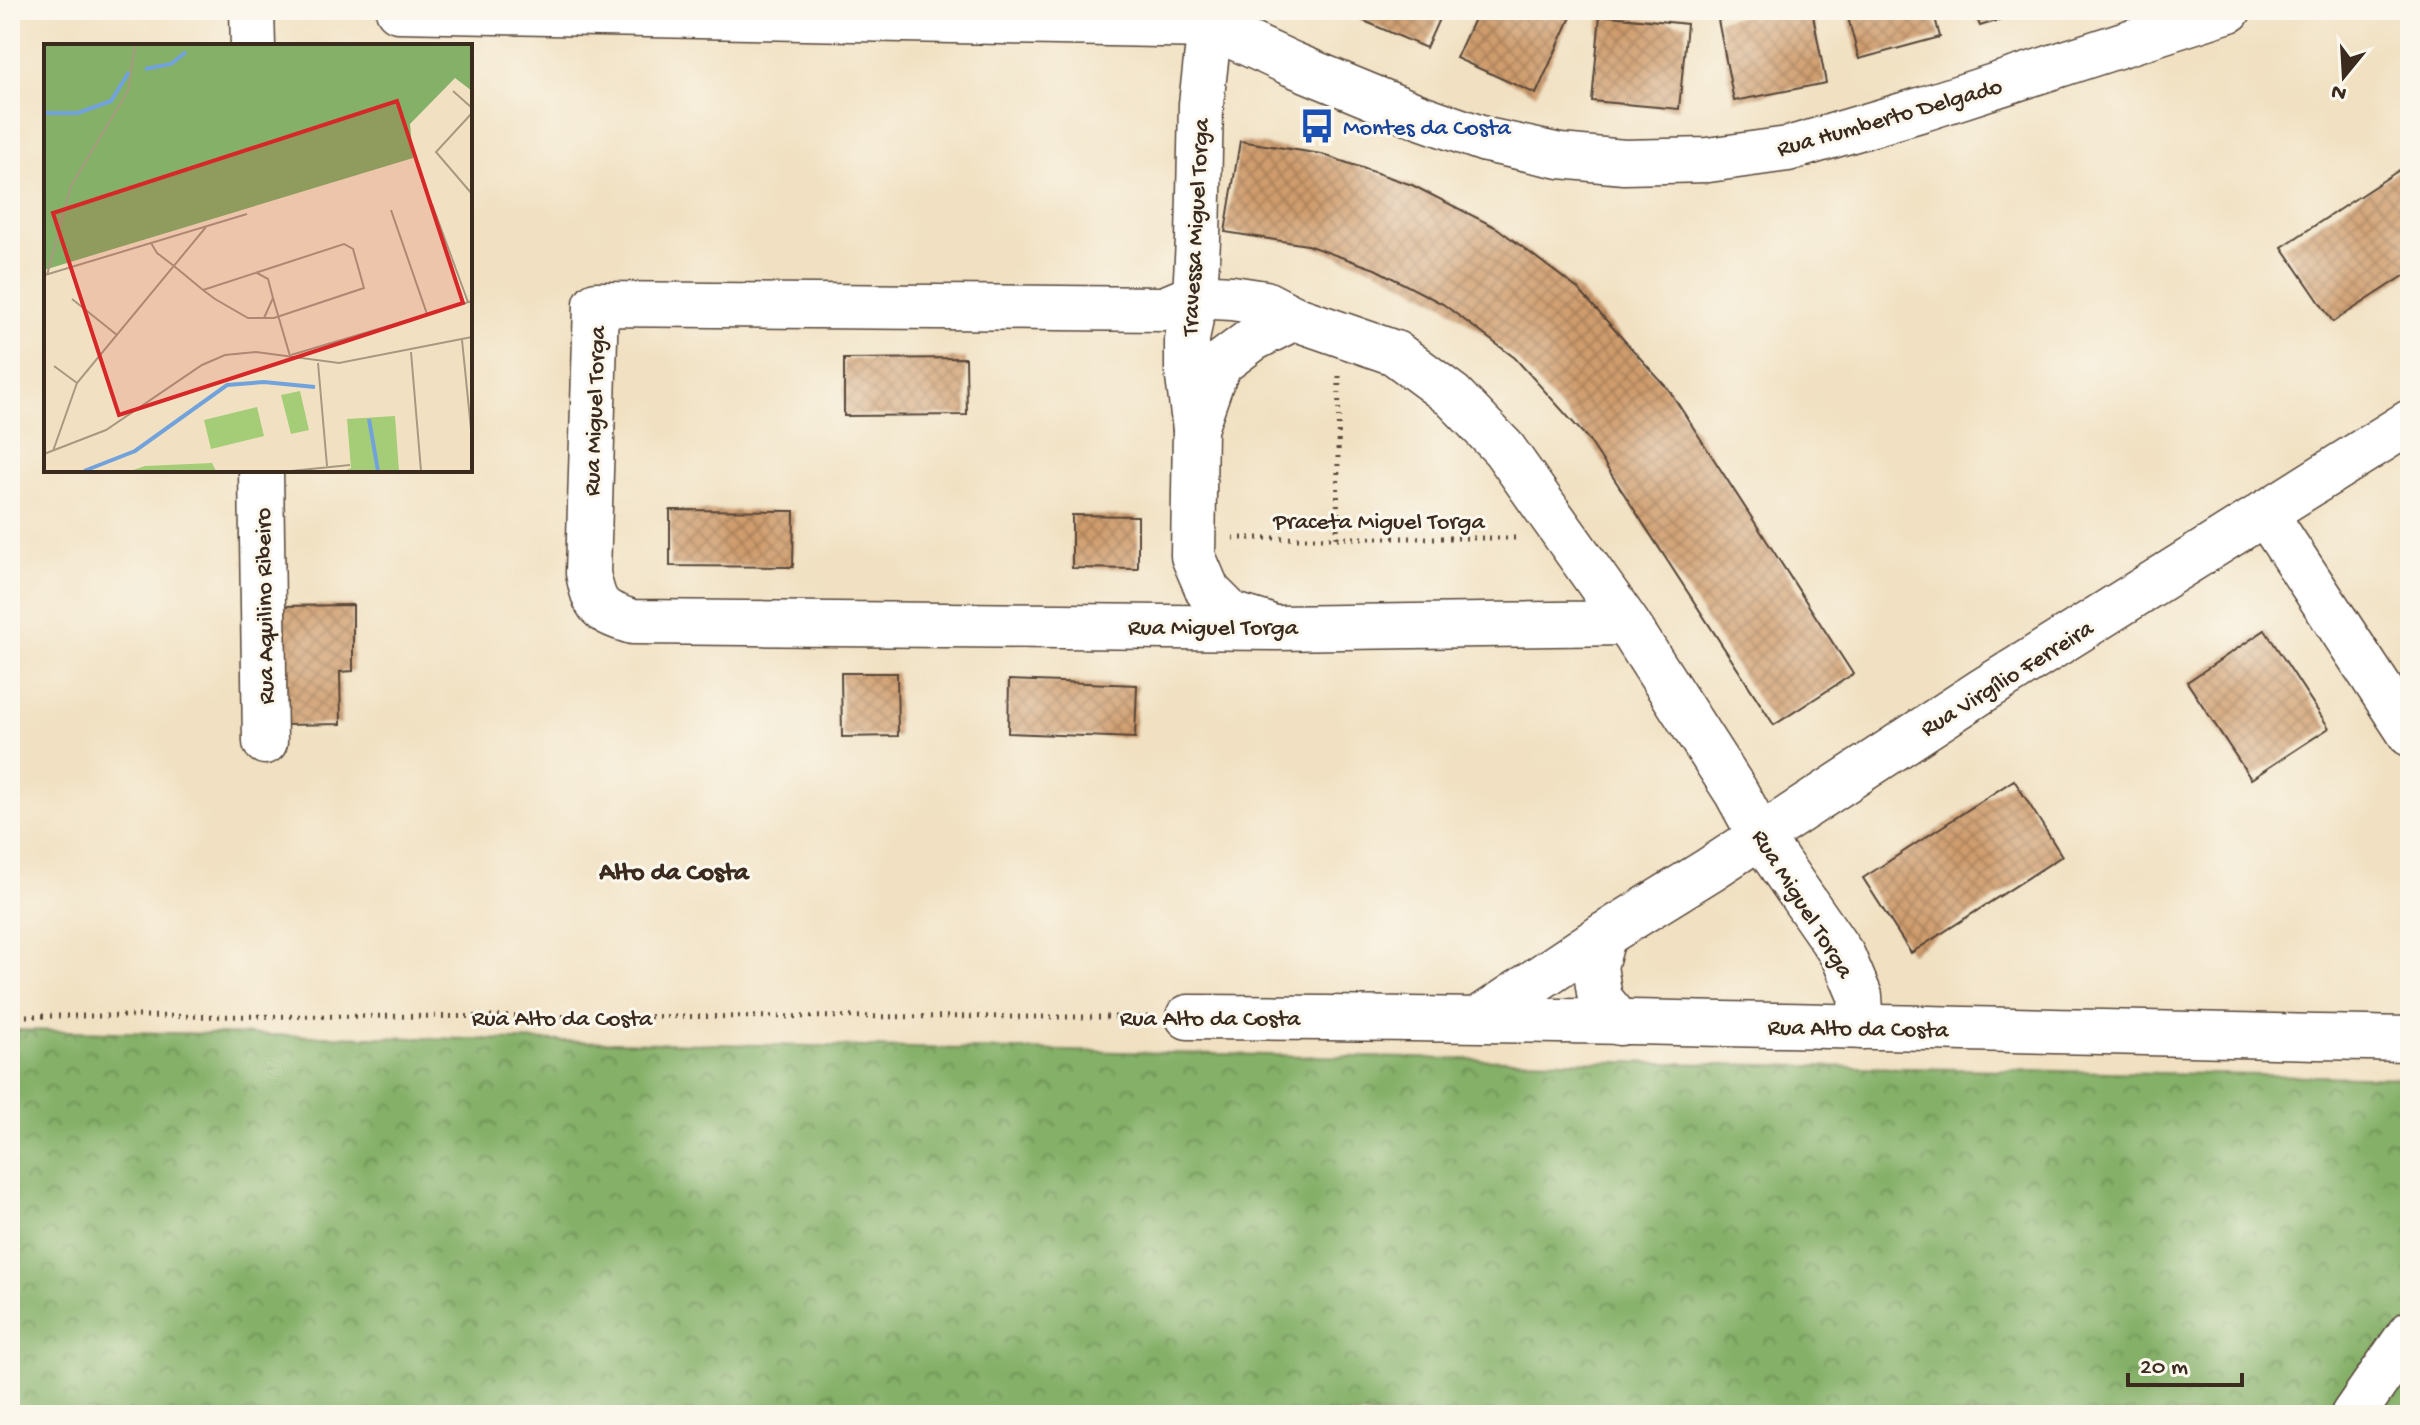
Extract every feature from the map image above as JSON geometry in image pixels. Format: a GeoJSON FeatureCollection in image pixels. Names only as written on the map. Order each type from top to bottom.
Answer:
{"type":"FeatureCollection","features":[{"type":"Feature","properties":{"kind":"street"},"geometry":{"type":"LineString","coordinates":[[252,10],[253,44]]}},
{"type":"Feature","properties":{"kind":"street"},"geometry":{"type":"LineString","coordinates":[[398,10],[1196,18]]}},
{"type":"Feature","properties":{"kind":"street","name":"Rua Humberto Delgado"},"geometry":{"type":"LineString","coordinates":[[1196,18],[1292,64],[1486,140],[1560,156],[1638,162],[1708,160],[1788,149],[1923,109],[2229,10]]}},
{"type":"Feature","properties":{"kind":"street","name":"Travessa Miguel Torga"},"geometry":{"type":"LineString","coordinates":[[1196,18],[1201,104],[1198,240],[1195,296],[1187,340],[1187,370],[1208,547],[1208,591],[1231,614],[1276,628]]}},
{"type":"Feature","properties":{"kind":"street","name":"Rua Miguel Torga"},"geometry":{"type":"LineString","coordinates":[[1627,623],[1276,628],[632,622],[606,613],[593,597],[588,573],[596,304],[1164,309],[1195,296],[1232,298],[1265,303],[1294,318],[1395,353],[1453,396],[1504,449],[1627,623],[1736,792],[1760,836],[1843,956],[1860,996],[1862,1027]]}},
{"type":"Feature","properties":{"kind":"street","name":"Travessa Miguel Torga"},"geometry":{"type":"LineString","coordinates":[[1195,429],[1221,363],[1253,339],[1294,318]]}},
{"type":"Feature","properties":{"kind":"street","name":"Rua Virgílio Ferreira"},"geometry":{"type":"LineString","coordinates":[[1480,1018],[1982,691],[2410,422]]}},
{"type":"Feature","properties":{"kind":"street","name":"Rua Aquilino Ribeiro"},"geometry":{"type":"LineString","coordinates":[[261,472],[265,742]]}},
{"type":"Feature","properties":{"kind":"street"},"geometry":{"type":"LineString","coordinates":[[2265,513],[2410,734]]}},
{"type":"Feature","properties":{"kind":"street","name":"Travessa Miguel Torga"},"geometry":{"type":"LineString","coordinates":[[1144,627],[1171,611],[1208,547]]}},
{"type":"Feature","properties":{"kind":"street"},"geometry":{"type":"LineString","coordinates":[[1604,935],[1595,966],[1600,999],[1620,1023]]}},
{"type":"Feature","properties":{"kind":"street","name":"Rua Alto da Costa"},"geometry":{"type":"LineString","coordinates":[[1188,1017],[1480,1018],[2410,1039]]}},
{"type":"Feature","properties":{"kind":"street"},"geometry":{"type":"LineString","coordinates":[[2353,1415],[2410,1333]]}},
{"type":"Feature","properties":{"kind":"path"},"geometry":{"type":"LineString","coordinates":[[1337,538],[1339,374]]}},
{"type":"Feature","properties":{"kind":"path","name":"Praceta Miguel Torga"},"geometry":{"type":"LineString","coordinates":[[1208,547],[1337,538],[1521,538]]}},
{"type":"Feature","properties":{"kind":"path","name":"Rua Alto da Costa"},"geometry":{"type":"LineString","coordinates":[[10,1016],[1188,1017]]}},
{"type":"Feature","properties":{"kind":"green space"},"geometry":{"type":"Polygon","coordinates":[[[18,1030],[2410,1078],[2410,1415],[10,1415],[10,1065],[18,1030]]]}},
{"type":"Feature","properties":{"kind":"building"},"geometry":{"type":"Polygon","coordinates":[[[1339,10],[1443,10],[1426,48],[1339,10]]]}},
{"type":"Feature","properties":{"kind":"building"},"geometry":{"type":"Polygon","coordinates":[[[1478,10],[1554,10],[1571,17],[1536,94],[1456,58],[1478,10]]]}},
{"type":"Feature","properties":{"kind":"building"},"geometry":{"type":"Polygon","coordinates":[[[1772,10],[1812,10],[1826,83],[1734,101],[1718,20],[1772,10]]]}},
{"type":"Feature","properties":{"kind":"building"},"geometry":{"type":"Polygon","coordinates":[[[1846,10],[1933,10],[1940,37],[1859,59],[1846,10]]]}},
{"type":"Feature","properties":{"kind":"building"},"geometry":{"type":"Polygon","coordinates":[[[1974,10],[2029,10],[2029,11],[1980,26],[1974,10]]]}},
{"type":"Feature","properties":{"kind":"building"},"geometry":{"type":"Polygon","coordinates":[[[1600,15],[1687,24],[1679,109],[1592,101],[1600,15]]]}},
{"type":"Feature","properties":{"kind":"building"},"geometry":{"type":"Polygon","coordinates":[[[1240,141],[1321,154],[1412,185],[1497,228],[1578,289],[1669,390],[1853,674],[1774,725],[1589,440],[1515,358],[1443,304],[1375,269],[1307,245],[1225,232],[1240,141]]]}},
{"type":"Feature","properties":{"kind":"building"},"geometry":{"type":"Polygon","coordinates":[[[2410,163],[2410,272],[2333,322],[2282,247],[2410,163]]]}},
{"type":"Feature","properties":{"kind":"building"},"geometry":{"type":"Polygon","coordinates":[[[966,358],[967,415],[844,416],[844,359],[966,358]]]}},
{"type":"Feature","properties":{"kind":"building"},"geometry":{"type":"Polygon","coordinates":[[[670,510],[794,511],[793,567],[670,566],[670,510]]]}},
{"type":"Feature","properties":{"kind":"building"},"geometry":{"type":"Polygon","coordinates":[[[1072,515],[1138,516],[1138,569],[1072,568],[1072,515]]]}},
{"type":"Feature","properties":{"kind":"building"},"geometry":{"type":"Polygon","coordinates":[[[353,605],[353,671],[340,672],[341,724],[283,725],[282,606],[353,605]]]}},
{"type":"Feature","properties":{"kind":"building"},"geometry":{"type":"Polygon","coordinates":[[[2265,630],[2329,728],[2251,779],[2187,682],[2265,630]]]}},
{"type":"Feature","properties":{"kind":"building"},"geometry":{"type":"Polygon","coordinates":[[[841,673],[897,673],[898,736],[842,737],[841,673]]]}},
{"type":"Feature","properties":{"kind":"building"},"geometry":{"type":"Polygon","coordinates":[[[1009,680],[1137,685],[1135,738],[1008,733],[1009,680]]]}},
{"type":"Feature","properties":{"kind":"building"},"geometry":{"type":"Polygon","coordinates":[[[2014,780],[2062,856],[1911,953],[1863,878],[2014,780]]]}},
{"type":"Feature","properties":{"kind":"place","name":"Montes da Costa"},"geometry":{"type":"Point","coordinates":[1317,126]}},
{"type":"Feature","properties":{"kind":"district","name":"Alto da Costa"},"geometry":{"type":"Point","coordinates":[674,870]}}]}
